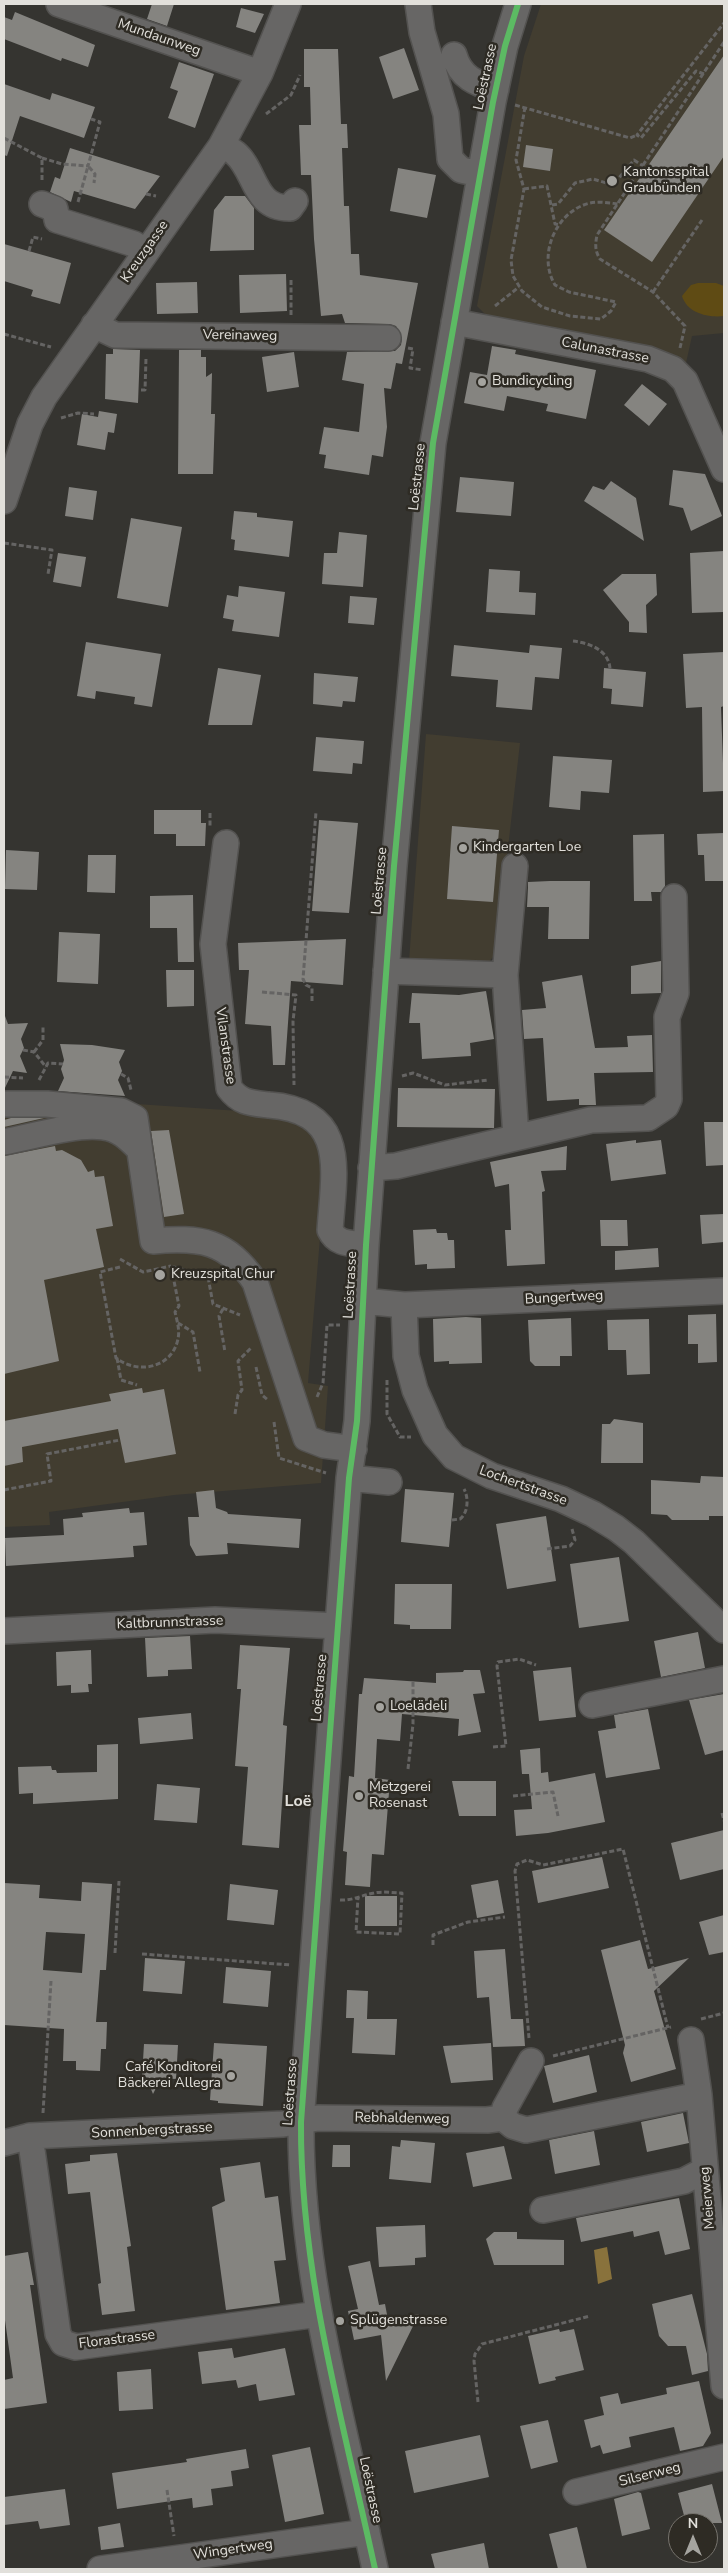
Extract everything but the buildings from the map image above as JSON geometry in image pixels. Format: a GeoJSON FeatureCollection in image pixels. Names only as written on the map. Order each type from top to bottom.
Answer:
{"type":"FeatureCollection","features":[{"type":"Feature","properties":{"kind":"street","name":"Mundaunweg"},"geometry":{"type":"LineString","coordinates":[[59,4],[260,73]]}},
{"type":"Feature","properties":{"kind":"street","name":"Kreuzgasse"},"geometry":{"type":"LineString","coordinates":[[4,501],[30,424],[44,397],[221,146],[260,73],[288,4]]}},
{"type":"Feature","properties":{"kind":"street"},"geometry":{"type":"LineString","coordinates":[[418,4],[422,32],[442,98],[450,160],[461,170],[480,174]]}},
{"type":"Feature","properties":{"kind":"street","name":"Loëstrasse"},"geometry":{"type":"LineString","coordinates":[[375,2569],[319,2314],[304,2223],[300,2176],[301,2122],[337,1626],[349,1478],[354,1449],[361,1364],[366,1245],[386,971],[433,443],[480,174],[504,97],[505,46],[518,4]]}},
{"type":"Feature","properties":{"kind":"street"},"geometry":{"type":"LineString","coordinates":[[454,55],[456,64],[464,76],[504,97]]}},
{"type":"Feature","properties":{"kind":"street"},"geometry":{"type":"LineString","coordinates":[[221,146],[236,153],[264,198],[277,208],[290,208],[295,201]]}},
{"type":"Feature","properties":{"kind":"street"},"geometry":{"type":"LineString","coordinates":[[42,204],[55,209],[57,220],[134,244],[146,251]]}},
{"type":"Feature","properties":{"kind":"street","name":"Calunastrasse"},"geometry":{"type":"LineString","coordinates":[[454,322],[648,359],[664,364],[685,381],[701,413],[724,470]]}},
{"type":"Feature","properties":{"kind":"street","name":"Vereinaweg"},"geometry":{"type":"LineString","coordinates":[[94,325],[115,335],[388,338]]}},
{"type":"Feature","properties":{"kind":"street","name":"Vilanstrasse"},"geometry":{"type":"LineString","coordinates":[[226,843],[213,944],[229,1088],[236,1097],[246,1103],[287,1106],[306,1112],[322,1127],[332,1149],[334,1162],[330,1230],[334,1238],[342,1242],[366,1245]]}},
{"type":"Feature","properties":{"kind":"street"},"geometry":{"type":"LineString","coordinates":[[515,866],[505,975],[516,1137]]}},
{"type":"Feature","properties":{"kind":"street"},"geometry":{"type":"LineString","coordinates":[[371,1168],[396,1166],[591,1120],[648,1118],[666,1106],[669,1099],[667,1016],[676,993],[674,897]]}},
{"type":"Feature","properties":{"kind":"street"},"geometry":{"type":"LineString","coordinates":[[386,971],[505,975]]}},
{"type":"Feature","properties":{"kind":"street"},"geometry":{"type":"LineString","coordinates":[[4,1104],[46,1104],[122,1111],[134,1118],[153,1241],[183,1238],[213,1243],[243,1264],[255,1282],[306,1438],[314,1443],[354,1449]]}},
{"type":"Feature","properties":{"kind":"street"},"geometry":{"type":"LineString","coordinates":[[4,1142],[82,1127],[104,1127],[124,1134],[139,1148]]}},
{"type":"Feature","properties":{"kind":"street","name":"Bungertweg"},"geometry":{"type":"LineString","coordinates":[[404,1305],[724,1291]]}},
{"type":"Feature","properties":{"kind":"street"},"geometry":{"type":"LineString","coordinates":[[363,1300],[404,1305]]}},
{"type":"Feature","properties":{"kind":"street","name":"Lochertstrasse"},"geometry":{"type":"LineString","coordinates":[[404,1305],[406,1356],[415,1390],[435,1436],[454,1457],[470,1467],[567,1502],[593,1514],[634,1542],[724,1630]]}},
{"type":"Feature","properties":{"kind":"street"},"geometry":{"type":"LineString","coordinates":[[349,1478],[389,1482]]}},
{"type":"Feature","properties":{"kind":"street","name":"Kaltbrunnstrasse"},"geometry":{"type":"LineString","coordinates":[[4,1630],[214,1620],[337,1626]]}},
{"type":"Feature","properties":{"kind":"street"},"geometry":{"type":"LineString","coordinates":[[592,1704],[724,1679]]}},
{"type":"Feature","properties":{"kind":"street","name":"Meierweg"},"geometry":{"type":"LineString","coordinates":[[689,2029],[699,2095],[724,2386]]}},
{"type":"Feature","properties":{"kind":"street"},"geometry":{"type":"LineString","coordinates":[[531,2061],[505,2108],[503,2118],[513,2126],[526,2130],[699,2095]]}},
{"type":"Feature","properties":{"kind":"street","name":"Rebhaldenweg"},"geometry":{"type":"LineString","coordinates":[[301,2122],[318,2118],[487,2120],[503,2118]]}},
{"type":"Feature","properties":{"kind":"street","name":"Sonnenbergstrasse"},"geometry":{"type":"LineString","coordinates":[[4,2143],[36,2136],[301,2122]]}},
{"type":"Feature","properties":{"kind":"street","name":"Florastrasse"},"geometry":{"type":"LineString","coordinates":[[36,2136],[58,2334],[63,2343],[76,2347],[319,2314]]}},
{"type":"Feature","properties":{"kind":"street"},"geometry":{"type":"LineString","coordinates":[[543,2210],[684,2181],[705,2170]]}},
{"type":"Feature","properties":{"kind":"street","name":"Silserweg"},"geometry":{"type":"LineString","coordinates":[[576,2492],[724,2457]]}},
{"type":"Feature","properties":{"kind":"street","name":"Wingertweg"},"geometry":{"type":"LineString","coordinates":[[100,2569],[366,2532]]}},
{"type":"Feature","properties":{"kind":"path"},"geometry":{"type":"LineString","coordinates":[[504,97],[525,107],[630,138],[637,135],[724,23]]}},
{"type":"Feature","properties":{"kind":"path"},"geometry":{"type":"LineString","coordinates":[[679,354],[685,326],[653,292],[606,265],[596,251],[597,235],[724,42]]}},
{"type":"Feature","properties":{"kind":"path"},"geometry":{"type":"LineString","coordinates":[[637,135],[641,138],[696,71],[704,74]]}},
{"type":"Feature","properties":{"kind":"path"},"geometry":{"type":"LineString","coordinates":[[264,115],[291,95],[300,75]]}},
{"type":"Feature","properties":{"kind":"path"},"geometry":{"type":"LineString","coordinates":[[525,107],[516,160],[524,189],[511,260],[513,276],[519,287],[542,307],[570,316],[600,319],[611,311],[616,302],[559,288],[553,281],[548,264],[548,249],[554,232],[576,209],[599,202],[618,204]]}},
{"type":"Feature","properties":{"kind":"path"},"geometry":{"type":"LineString","coordinates":[[72,224],[100,122],[91,119]]}},
{"type":"Feature","properties":{"kind":"path"},"geometry":{"type":"LineString","coordinates":[[4,138],[42,158],[62,164],[88,166],[96,174],[94,183]]}},
{"type":"Feature","properties":{"kind":"path"},"geometry":{"type":"LineString","coordinates":[[42,158],[42,204]]}},
{"type":"Feature","properties":{"kind":"path"},"geometry":{"type":"LineString","coordinates":[[552,205],[558,204],[574,182],[593,179],[613,185],[634,160],[643,166]]}},
{"type":"Feature","properties":{"kind":"path"},"geometry":{"type":"LineString","coordinates":[[524,189],[547,186],[555,224],[560,225]]}},
{"type":"Feature","properties":{"kind":"path"},"geometry":{"type":"LineString","coordinates":[[653,292],[702,220]]}},
{"type":"Feature","properties":{"kind":"path"},"geometry":{"type":"LineString","coordinates":[[290,280],[291,337]]}},
{"type":"Feature","properties":{"kind":"path"},"geometry":{"type":"LineString","coordinates":[[497,304],[519,287]]}},
{"type":"Feature","properties":{"kind":"path"},"geometry":{"type":"LineString","coordinates":[[4,334],[43,345]]}},
{"type":"Feature","properties":{"kind":"path"},"geometry":{"type":"LineString","coordinates":[[141,390],[146,390],[146,354]]}},
{"type":"Feature","properties":{"kind":"path"},"geometry":{"type":"LineString","coordinates":[[412,354],[410,368],[424,370]]}},
{"type":"Feature","properties":{"kind":"path"},"geometry":{"type":"LineString","coordinates":[[54,424],[69,414],[94,414]]}},
{"type":"Feature","properties":{"kind":"path"},"geometry":{"type":"LineString","coordinates":[[4,543],[52,550],[48,574]]}},
{"type":"Feature","properties":{"kind":"path"},"geometry":{"type":"LineString","coordinates":[[572,641],[601,650],[608,658],[610,669]]}},
{"type":"Feature","properties":{"kind":"path"},"geometry":{"type":"LineString","coordinates":[[312,1001],[312,988],[306,985],[303,979],[316,812]]}},
{"type":"Feature","properties":{"kind":"path"},"geometry":{"type":"LineString","coordinates":[[262,992],[296,995],[293,1021],[294,1088]]}},
{"type":"Feature","properties":{"kind":"path"},"geometry":{"type":"LineString","coordinates":[[34,1052],[43,1040],[44,1027]]}},
{"type":"Feature","properties":{"kind":"path"},"geometry":{"type":"LineString","coordinates":[[23,1050],[34,1052],[46,1067]]}},
{"type":"Feature","properties":{"kind":"path"},"geometry":{"type":"LineString","coordinates":[[4,1077],[39,1080],[48,1063],[63,1064]]}},
{"type":"Feature","properties":{"kind":"path"},"geometry":{"type":"LineString","coordinates":[[400,1085],[402,1076],[413,1073],[445,1085],[477,1080],[512,1080]]}},
{"type":"Feature","properties":{"kind":"path"},"geometry":{"type":"LineString","coordinates":[[120,1259],[143,1272],[171,1266],[208,1278],[212,1304],[243,1316],[265,1311]]}},
{"type":"Feature","properties":{"kind":"path"},"geometry":{"type":"LineString","coordinates":[[116,1358],[140,1368],[152,1367],[166,1359],[176,1346],[179,1330],[175,1312],[179,1306],[171,1266]]}},
{"type":"Feature","properties":{"kind":"path"},"geometry":{"type":"LineString","coordinates":[[120,1268],[100,1272],[121,1380],[136,1385]]}},
{"type":"Feature","properties":{"kind":"path"},"geometry":{"type":"LineString","coordinates":[[224,1309],[219,1316],[225,1352]]}},
{"type":"Feature","properties":{"kind":"path"},"geometry":{"type":"LineString","coordinates":[[177,1322],[193,1332],[200,1372]]}},
{"type":"Feature","properties":{"kind":"path"},"geometry":{"type":"LineString","coordinates":[[302,1429],[310,1417],[323,1383],[327,1325],[340,1325]]}},
{"type":"Feature","properties":{"kind":"path"},"geometry":{"type":"LineString","coordinates":[[236,1414],[238,1395],[242,1390],[238,1361],[251,1348]]}},
{"type":"Feature","properties":{"kind":"path"},"geometry":{"type":"LineString","coordinates":[[380,1377],[387,1377],[387,1414],[400,1437],[418,1436]]}},
{"type":"Feature","properties":{"kind":"path"},"geometry":{"type":"LineString","coordinates":[[4,1490],[51,1481],[47,1454],[120,1440]]}},
{"type":"Feature","properties":{"kind":"path"},"geometry":{"type":"LineString","coordinates":[[452,1520],[460,1520],[465,1514],[468,1496],[463,1489]]}},
{"type":"Feature","properties":{"kind":"path"},"geometry":{"type":"LineString","coordinates":[[547,1549],[570,1546],[574,1540],[567,1502]]}},
{"type":"Feature","properties":{"kind":"path"},"geometry":{"type":"LineString","coordinates":[[493,1747],[506,1746],[498,1662],[519,1659],[536,1665]]}},
{"type":"Feature","properties":{"kind":"path"},"geometry":{"type":"LineString","coordinates":[[408,1769],[413,1724],[413,1682]]}},
{"type":"Feature","properties":{"kind":"path"},"geometry":{"type":"LineString","coordinates":[[513,1796],[553,1792],[558,1816]]}},
{"type":"Feature","properties":{"kind":"path"},"geometry":{"type":"LineString","coordinates":[[722,1814],[724,1821]]}},
{"type":"Feature","properties":{"kind":"path"},"geometry":{"type":"LineString","coordinates":[[668,2028],[624,1849],[543,1866],[534,1861],[522,1861],[517,1864],[515,1871],[531,2061],[668,2028],[689,2029],[724,2013]]}},
{"type":"Feature","properties":{"kind":"path"},"geometry":{"type":"LineString","coordinates":[[115,1953],[119,1881]]}},
{"type":"Feature","properties":{"kind":"path"},"geometry":{"type":"LineString","coordinates":[[342,1900],[348,1901],[358,1897],[377,1892],[402,1893],[400,1934],[356,1932],[358,1897]]}},
{"type":"Feature","properties":{"kind":"path"},"geometry":{"type":"LineString","coordinates":[[433,1945],[433,1935],[468,1922],[505,1917]]}},
{"type":"Feature","properties":{"kind":"path"},"geometry":{"type":"LineString","coordinates":[[142,1954],[292,1965]]}},
{"type":"Feature","properties":{"kind":"path"},"geometry":{"type":"LineString","coordinates":[[36,2136],[51,1981]]}},
{"type":"Feature","properties":{"kind":"path"},"geometry":{"type":"LineString","coordinates":[[478,2402],[474,2361],[478,2348],[482,2344],[590,2316]]}},
{"type":"Feature","properties":{"kind":"path"},"geometry":{"type":"LineString","coordinates":[[167,2490],[177,2558]]}},
{"type":"Feature","properties":{"kind":"shaded area","name":"Kantonsspital Graubünden"},"geometry":{"type":"Polygon","coordinates":[[[541,4],[724,4],[724,333],[692,336],[686,363],[496,320],[477,306],[524,56],[541,4]]]}},
{"type":"Feature","properties":{"kind":"shaded area"},"geometry":{"type":"Polygon","coordinates":[[[716,283],[724,286],[724,316],[705,315],[688,307],[682,296],[691,285],[716,283]]]}},
{"type":"Feature","properties":{"kind":"shaded area","name":"Kindergarten Loe"},"geometry":{"type":"Polygon","coordinates":[[[426,734],[520,743],[496,953],[489,962],[475,965],[409,961],[426,734]]]}},
{"type":"Feature","properties":{"kind":"shaded area","name":"Kreuzspital Chur"},"geometry":{"type":"Polygon","coordinates":[[[4,1095],[284,1114],[314,1133],[326,1165],[308,1383],[328,1386],[321,1483],[174,1495],[49,1512],[50,1525],[4,1527],[4,1095]]]}},
{"type":"Feature","properties":{"kind":"shaded area"},"geometry":{"type":"Polygon","coordinates":[[[607,2247],[612,2279],[598,2284],[594,2250],[607,2247]]]}},
{"type":"Feature","properties":{"kind":"cycle path"},"geometry":{"type":"LineString","coordinates":[[375,2569],[337,2403],[316,2291],[303,2179],[301,2122],[349,1478],[357,1421],[366,1245],[394,866],[433,443],[493,102],[505,46],[518,4]]}},
{"type":"Feature","properties":{"kind":"place","name":"Kantonsspital Graubünden"},"geometry":{"type":"Point","coordinates":[612,181]}},
{"type":"Feature","properties":{"kind":"place","name":"Bundicycling"},"geometry":{"type":"Point","coordinates":[482,382]}},
{"type":"Feature","properties":{"kind":"place","name":"Kindergarten Loe"},"geometry":{"type":"Point","coordinates":[463,848]}},
{"type":"Feature","properties":{"kind":"place","name":"Kreuzspital Chur"},"geometry":{"type":"Point","coordinates":[160,1275]}},
{"type":"Feature","properties":{"kind":"place","name":"Loelädeli"},"geometry":{"type":"Point","coordinates":[380,1707]}},
{"type":"Feature","properties":{"kind":"place","name":"Metzgerei Rosenast"},"geometry":{"type":"Point","coordinates":[359,1796]}},
{"type":"Feature","properties":{"kind":"place","name":"Café Konditorei Bäckerei Allegra"},"geometry":{"type":"Point","coordinates":[231,2076]}},
{"type":"Feature","properties":{"kind":"place","name":"Splügenstrasse"},"geometry":{"type":"Point","coordinates":[340,2321]}},
{"type":"Feature","properties":{"kind":"district","name":"Loë"},"geometry":{"type":"Point","coordinates":[298,1802]}}]}
